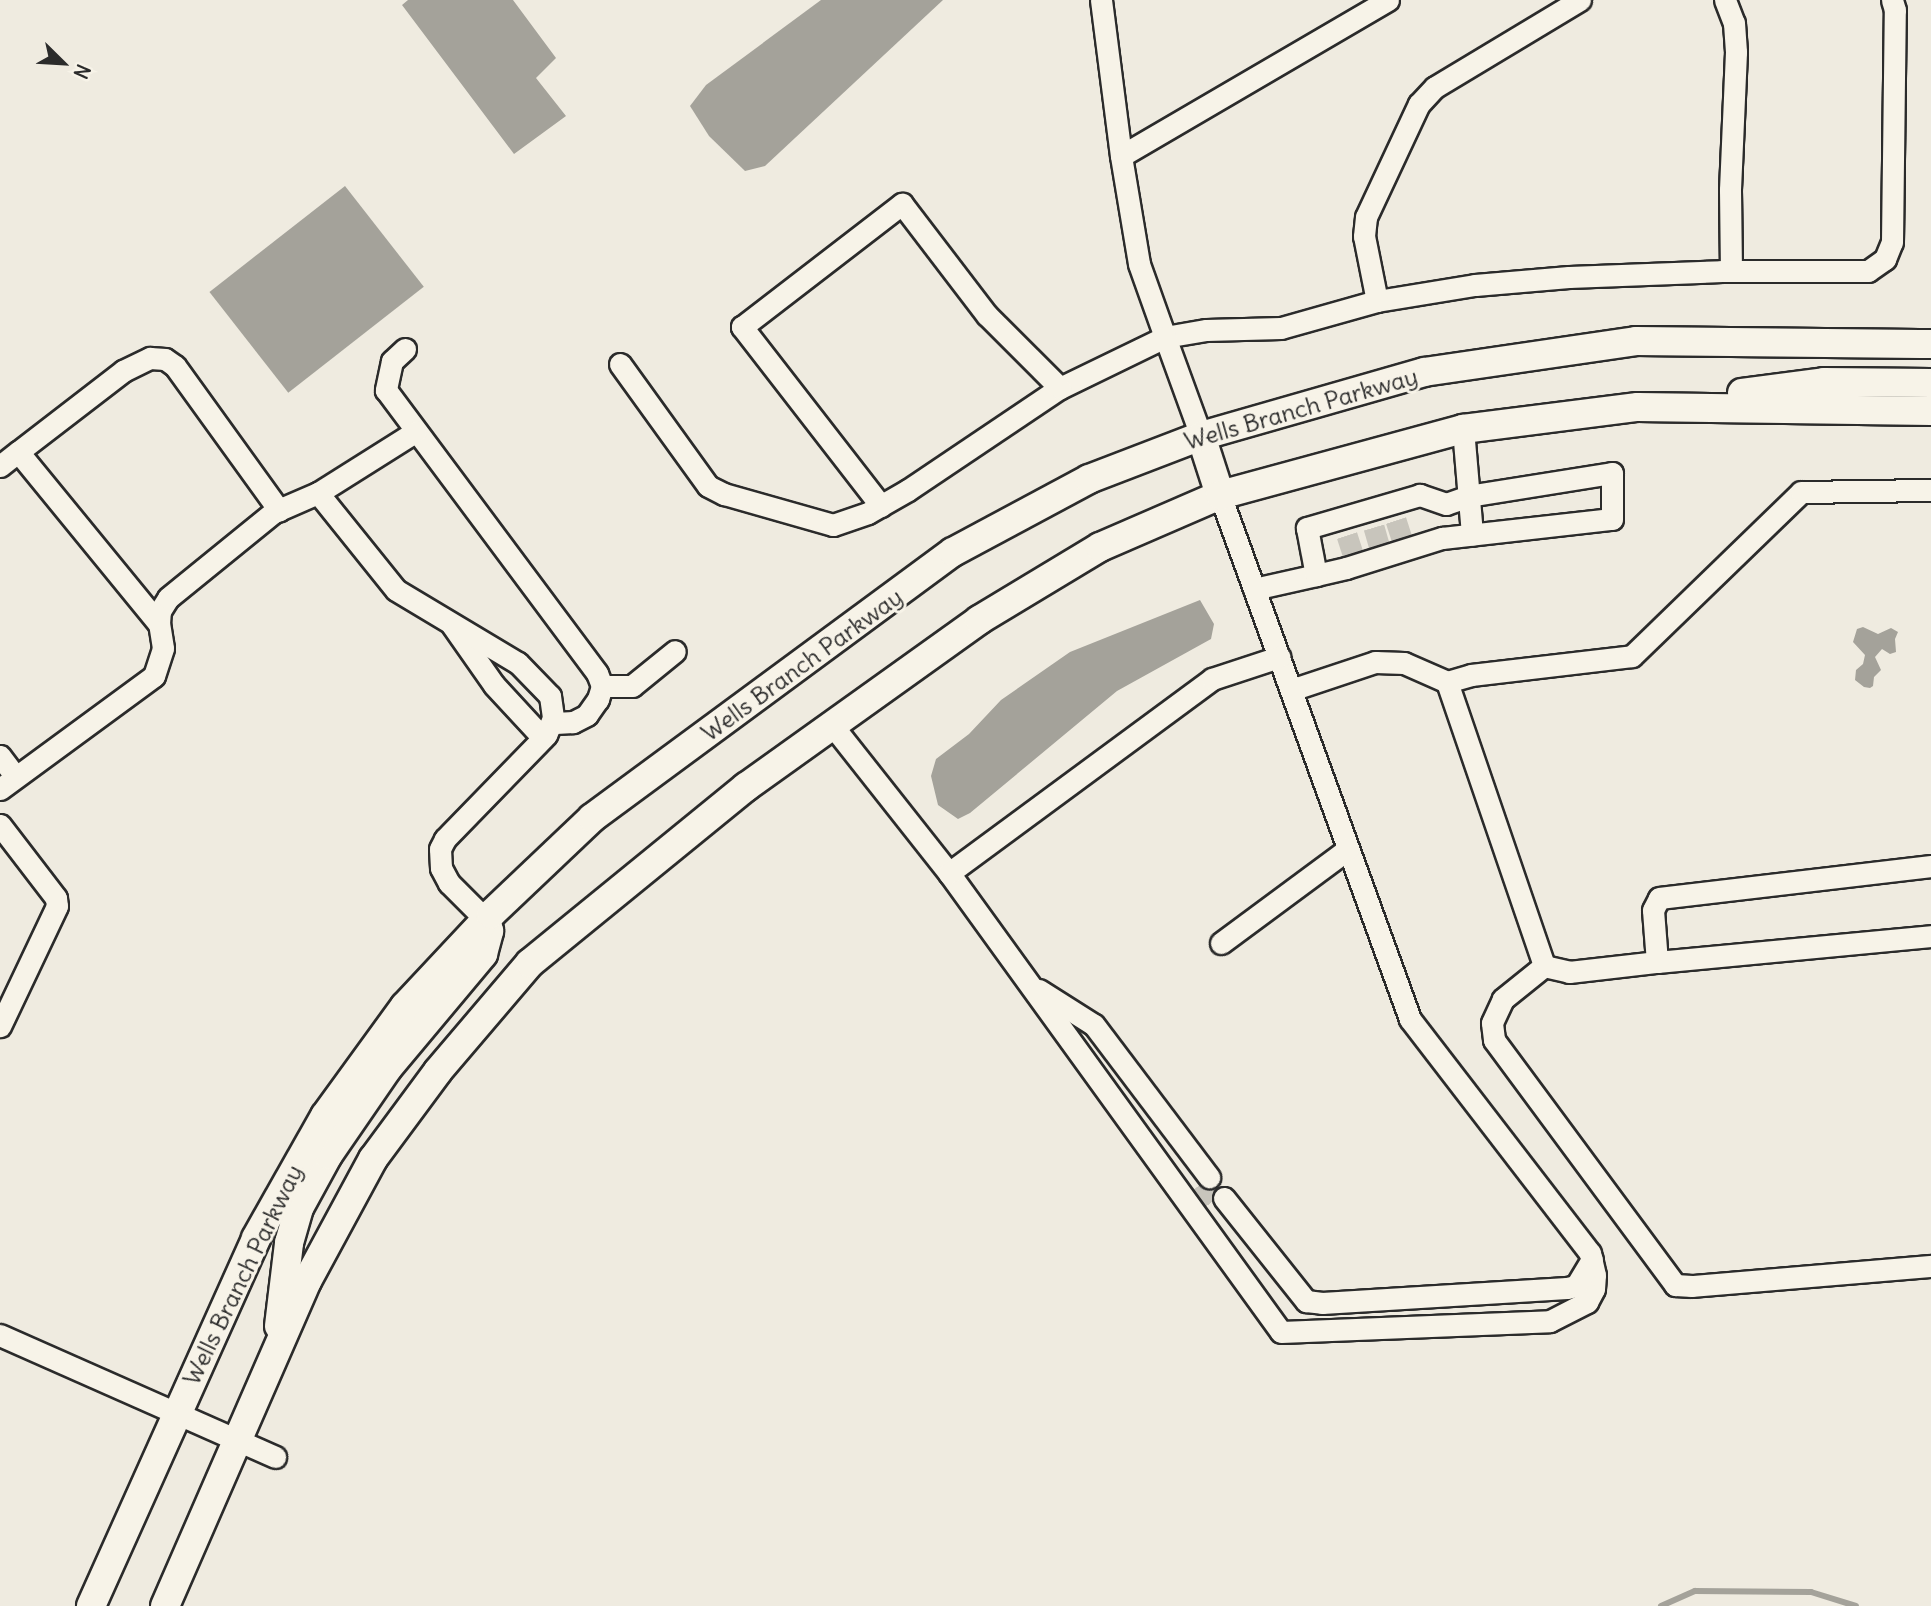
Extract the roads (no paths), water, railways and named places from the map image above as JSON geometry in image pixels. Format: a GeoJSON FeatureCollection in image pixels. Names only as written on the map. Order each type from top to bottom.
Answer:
{"type":"FeatureCollection","features":[{"type":"Feature","properties":{"kind":"main road","name":"Wells Branch Parkway"},"geometry":{"type":"LineString","coordinates":[[91,1606],[256,1238],[325,1116],[405,1006],[486,920],[592,818],[953,552],[1089,479],[1201,436],[1424,372],[1636,341],[1931,344]]}},
{"type":"Feature","properties":{"kind":"main road"},"geometry":{"type":"LineString","coordinates":[[165,1606],[307,1281],[373,1159],[438,1071],[530,963],[746,787],[979,620],[1100,547],[1220,495],[1463,429],[1824,382],[1931,383]]}},
{"type":"Feature","properties":{"kind":"main road"},"geometry":{"type":"LineString","coordinates":[[1638,407],[1931,411]]}},
{"type":"Feature","properties":{"kind":"main road"},"geometry":{"type":"LineString","coordinates":[[1201,436],[1220,495]]}},
{"type":"Feature","properties":{"kind":"main road"},"geometry":{"type":"LineString","coordinates":[[278,1347],[284,1277],[299,1208],[328,1155],[387,1069],[483,954],[489,932],[486,920]]}},
{"type":"Feature","properties":{"kind":"street"},"geometry":{"type":"LineString","coordinates":[[1101,0],[1121,156],[1139,264],[1201,436]]}},
{"type":"Feature","properties":{"kind":"street"},"geometry":{"type":"LineString","coordinates":[[1121,156],[1388,0]]}},
{"type":"Feature","properties":{"kind":"street"},"geometry":{"type":"LineString","coordinates":[[1377,301],[1364,236],[1366,217],[1419,104],[1435,87],[1580,0]]}},
{"type":"Feature","properties":{"kind":"street"},"geometry":{"type":"LineString","coordinates":[[1726,0],[1734,23],[1736,52],[1730,190],[1731,271]]}},
{"type":"Feature","properties":{"kind":"street"},"geometry":{"type":"LineString","coordinates":[[620,364],[708,485],[716,490],[833,526],[881,506],[1060,388],[1166,337],[1206,330],[1281,328],[1377,301],[1475,285],[1569,277],[1731,271],[1867,271],[1885,259],[1892,242],[1895,10],[1892,0]]}},
{"type":"Feature","properties":{"kind":"street"},"geometry":{"type":"LineString","coordinates":[[881,506],[742,327],[902,204],[987,315],[1060,388]]}},
{"type":"Feature","properties":{"kind":"street"},"geometry":{"type":"LineString","coordinates":[[405,349],[392,361],[386,390],[597,673],[602,686],[598,699],[587,715],[547,730]]}},
{"type":"Feature","properties":{"kind":"street"},"geometry":{"type":"LineString","coordinates":[[0,466],[123,371],[150,358],[165,359],[175,366],[279,510]]}},
{"type":"Feature","properties":{"kind":"street"},"geometry":{"type":"LineString","coordinates":[[1463,429],[1472,535]]}},
{"type":"Feature","properties":{"kind":"street"},"geometry":{"type":"LineString","coordinates":[[0,756],[8,783],[154,676],[163,648],[160,611],[168,598],[279,510],[318,493],[415,432]]}},
{"type":"Feature","properties":{"kind":"street"},"geometry":{"type":"LineString","coordinates":[[18,452],[159,624]]}},
{"type":"Feature","properties":{"kind":"street"},"geometry":{"type":"LineString","coordinates":[[1254,589],[1316,575],[1404,545],[1441,538],[1612,519],[1612,473],[1469,496],[1446,504],[1420,495],[1394,511],[1344,526],[1307,528],[1316,575]]}},
{"type":"Feature","properties":{"kind":"street"},"geometry":{"type":"LineString","coordinates":[[1291,690],[1375,662],[1404,663],[1447,682],[1471,675],[1632,656],[1801,492],[1931,490]]}},
{"type":"Feature","properties":{"kind":"street"},"geometry":{"type":"LineString","coordinates":[[318,493],[396,590],[518,663],[540,683],[554,708],[547,730],[445,839],[440,849],[441,868],[449,883],[486,920]]}},
{"type":"Feature","properties":{"kind":"street"},"geometry":{"type":"LineString","coordinates":[[832,725],[949,873],[1281,1332],[1550,1321],[1587,1302],[1594,1282],[1592,1259],[1410,1019],[1220,495]]}},
{"type":"Feature","properties":{"kind":"street"},"geometry":{"type":"LineString","coordinates":[[446,618],[494,685],[547,730]]}},
{"type":"Feature","properties":{"kind":"street"},"geometry":{"type":"LineString","coordinates":[[602,686],[632,686],[675,651]]}},
{"type":"Feature","properties":{"kind":"street"},"geometry":{"type":"LineString","coordinates":[[949,873],[1212,679],[1279,657]]}},
{"type":"Feature","properties":{"kind":"street"},"geometry":{"type":"LineString","coordinates":[[1447,682],[1544,966]]}},
{"type":"Feature","properties":{"kind":"street"},"geometry":{"type":"LineString","coordinates":[[0,825],[56,898],[57,906],[0,1026]]}},
{"type":"Feature","properties":{"kind":"street"},"geometry":{"type":"LineString","coordinates":[[1221,943],[1348,849]]}},
{"type":"Feature","properties":{"kind":"street"},"geometry":{"type":"LineString","coordinates":[[1657,962],[1653,910],[1659,898],[1931,866]]}},
{"type":"Feature","properties":{"kind":"street"},"geometry":{"type":"LineString","coordinates":[[1544,966],[1569,972],[1931,936]]}},
{"type":"Feature","properties":{"kind":"street"},"geometry":{"type":"LineString","coordinates":[[1544,966],[1503,999],[1492,1023],[1494,1040],[1675,1285],[1692,1286],[1931,1266]]}},
{"type":"Feature","properties":{"kind":"street"},"geometry":{"type":"LineString","coordinates":[[1031,985],[1067,1006],[1204,1181]]}},
{"type":"Feature","properties":{"kind":"street"},"geometry":{"type":"LineString","coordinates":[[1219,1202],[1306,1301],[1376,1300],[1567,1288],[1576,1286],[1592,1259]]}},
{"type":"Feature","properties":{"kind":"street"},"geometry":{"type":"LineString","coordinates":[[0,1335],[275,1457]]}},
{"type":"Feature","properties":{"kind":"waterway"},"geometry":{"type":"LineString","coordinates":[[1661,1606],[1695,1591],[1811,1592],[1856,1606]]}},
{"type":"Feature","properties":{"kind":"tunnel"},"geometry":{"type":"LineString","coordinates":[[1396,520],[1403,541]]}},
{"type":"Feature","properties":{"kind":"tunnel"},"geometry":{"type":"LineString","coordinates":[[1374,527],[1380,548]]}},
{"type":"Feature","properties":{"kind":"tunnel"},"geometry":{"type":"LineString","coordinates":[[1347,535],[1354,556]]}},
{"type":"Feature","properties":{"kind":"tunnel"},"geometry":{"type":"LineString","coordinates":[[1199,1185],[1215,1206]]}}]}
